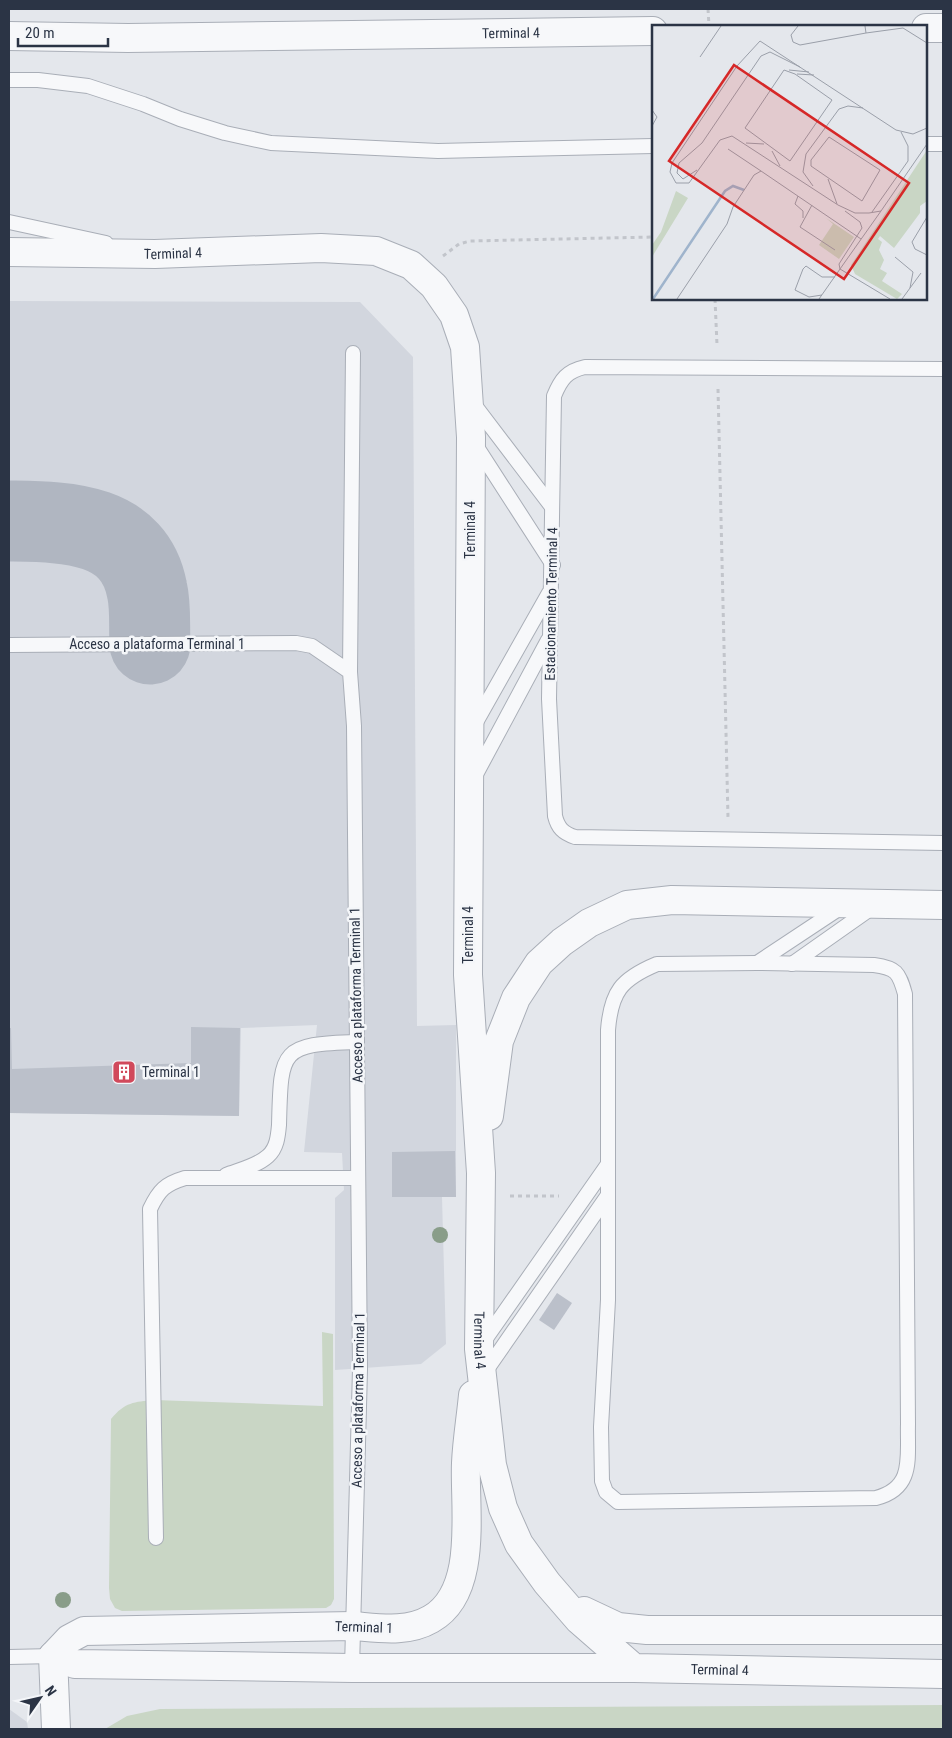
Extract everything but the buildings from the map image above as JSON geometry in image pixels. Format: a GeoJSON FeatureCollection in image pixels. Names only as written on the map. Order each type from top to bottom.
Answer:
{"type":"FeatureCollection","features":[{"type":"Feature","properties":{"kind":"street"},"geometry":{"type":"LineString","coordinates":[[927,28],[943,28]]}},
{"type":"Feature","properties":{"kind":"street","name":"Terminal 4"},"geometry":{"type":"LineString","coordinates":[[9,36],[148,38],[652,31]]}},
{"type":"Feature","properties":{"kind":"street","name":"Terminal 4"},"geometry":{"type":"LineString","coordinates":[[9,252],[155,254],[321,248],[376,251],[411,265],[434,286],[454,315],[465,347],[470,398],[471,438],[468,975],[481,1185],[479,1348],[492,1465],[503,1508],[519,1544],[546,1583],[579,1620],[634,1668],[943,1674]]}},
{"type":"Feature","properties":{"kind":"street"},"geometry":{"type":"LineString","coordinates":[[481,1185],[499,1041],[516,998],[539,964],[562,942],[589,923],[627,905],[672,900],[943,905]]}},
{"type":"Feature","properties":{"kind":"street","name":"Terminal 1"},"geometry":{"type":"LineString","coordinates":[[53,1656],[69,1639],[84,1631],[353,1626],[395,1629],[414,1626],[432,1618],[449,1602],[462,1577],[467,1539],[466,1462],[479,1348]]}},
{"type":"Feature","properties":{"kind":"street"},"geometry":{"type":"LineString","coordinates":[[546,1583],[592,1616],[618,1627],[647,1630],[943,1630]]}},
{"type":"Feature","properties":{"kind":"street"},"geometry":{"type":"LineString","coordinates":[[56,1729],[53,1656],[75,1664],[352,1668],[634,1668]]}},
{"type":"Feature","properties":{"kind":"lane"},"geometry":{"type":"LineString","coordinates":[[9,80],[38,80],[88,86],[143,104],[180,119],[225,133],[271,143],[438,151],[652,146]]}},
{"type":"Feature","properties":{"kind":"lane"},"geometry":{"type":"LineString","coordinates":[[927,144],[943,144]]}},
{"type":"Feature","properties":{"kind":"lane"},"geometry":{"type":"LineString","coordinates":[[9,222],[155,254]]}},
{"type":"Feature","properties":{"kind":"lane"},"geometry":{"type":"LineString","coordinates":[[350,672],[352,353]]}},
{"type":"Feature","properties":{"kind":"lane","name":"Estacionamiento Terminal 4"},"geometry":{"type":"LineString","coordinates":[[943,369],[586,367],[571,370],[560,380],[554,396],[553,566],[550,590],[551,774],[554,816],[565,834],[574,837],[728,838],[878,843],[943,843]]}},
{"type":"Feature","properties":{"kind":"lane"},"geometry":{"type":"LineString","coordinates":[[470,398],[552,507]]}},
{"type":"Feature","properties":{"kind":"lane"},"geometry":{"type":"LineString","coordinates":[[471,438],[553,566]]}},
{"type":"Feature","properties":{"kind":"lane"},"geometry":{"type":"LineString","coordinates":[[469,734],[550,590]]}},
{"type":"Feature","properties":{"kind":"lane"},"geometry":{"type":"LineString","coordinates":[[469,787],[550,638]]}},
{"type":"Feature","properties":{"kind":"lane","name":"Acceso a plataforma Terminal 1"},"geometry":{"type":"LineString","coordinates":[[9,645],[296,644],[312,646],[350,672],[354,726],[360,1369],[352,1668]]}},
{"type":"Feature","properties":{"kind":"lane"},"geometry":{"type":"LineString","coordinates":[[757,963],[848,903]]}},
{"type":"Feature","properties":{"kind":"lane"},"geometry":{"type":"LineString","coordinates":[[792,964],[878,903]]}},
{"type":"Feature","properties":{"kind":"lane"},"geometry":{"type":"LineString","coordinates":[[657,964],[792,964],[886,966],[900,977],[905,994],[908,1424],[905,1478],[898,1488],[876,1498],[618,1502],[611,1498],[602,1481],[601,1427],[608,1300],[608,1030],[610,1005],[616,993],[628,980],[643,970],[657,964]]}},
{"type":"Feature","properties":{"kind":"lane"},"geometry":{"type":"LineString","coordinates":[[218,1178],[260,1162],[276,1146],[281,1072],[287,1059],[307,1045],[357,1042]]}},
{"type":"Feature","properties":{"kind":"lane"},"geometry":{"type":"LineString","coordinates":[[479,1348],[608,1164]]}},
{"type":"Feature","properties":{"kind":"lane"},"geometry":{"type":"LineString","coordinates":[[156,1538],[150,1208],[157,1194],[170,1183],[185,1178],[358,1178]]}},
{"type":"Feature","properties":{"kind":"lane"},"geometry":{"type":"LineString","coordinates":[[482,1378],[608,1195]]}},
{"type":"Feature","properties":{"kind":"lane"},"geometry":{"type":"LineString","coordinates":[[9,1657],[53,1656]]}},
{"type":"Feature","properties":{"kind":"path"},"geometry":{"type":"LineString","coordinates":[[708,9],[709,25]]}},
{"type":"Feature","properties":{"kind":"path"},"geometry":{"type":"LineString","coordinates":[[421,275],[450,250],[459,244],[470,241],[652,237]]}},
{"type":"Feature","properties":{"kind":"path"},"geometry":{"type":"LineString","coordinates":[[715,300],[728,838]]}},
{"type":"Feature","properties":{"kind":"path"},"geometry":{"type":"LineString","coordinates":[[481,1185],[562,1196]]}},
{"type":"Feature","properties":{"kind":"shaded area"},"geometry":{"type":"Polygon","coordinates":[[[9,301],[360,302],[413,357],[417,1026],[456,1025],[456,1197],[442,1197],[446,1344],[421,1364],[335,1370],[335,1198],[344,1190],[342,1153],[304,1152],[317,1025],[241,1028],[239,1116],[9,1113],[9,301]]]}},
{"type":"Feature","properties":{"kind":"shaded area"},"geometry":{"type":"Polygon","coordinates":[[[9,1709],[27,1722],[28,1729],[9,1729],[9,1709]]]}},
{"type":"Feature","properties":{"kind":"green space"},"geometry":{"type":"Polygon","coordinates":[[[322,1332],[333,1334],[334,1599],[331,1605],[326,1608],[122,1611],[115,1608],[110,1599],[109,1588],[111,1419],[125,1406],[141,1401],[154,1400],[323,1406],[322,1332]]]}},
{"type":"Feature","properties":{"kind":"green space"},"geometry":{"type":"Polygon","coordinates":[[[943,1705],[943,1729],[105,1729],[127,1716],[160,1709],[943,1705]]]}},
{"type":"Feature","properties":{"kind":"taxiway"},"geometry":{"type":"LineString","coordinates":[[9,521],[73,525],[94,530],[112,538],[128,550],[140,567],[147,590],[150,644]]}},
{"type":"Feature","properties":{"kind":"place","name":"Terminal 1"},"geometry":{"type":"Point","coordinates":[124,1072]}}]}
